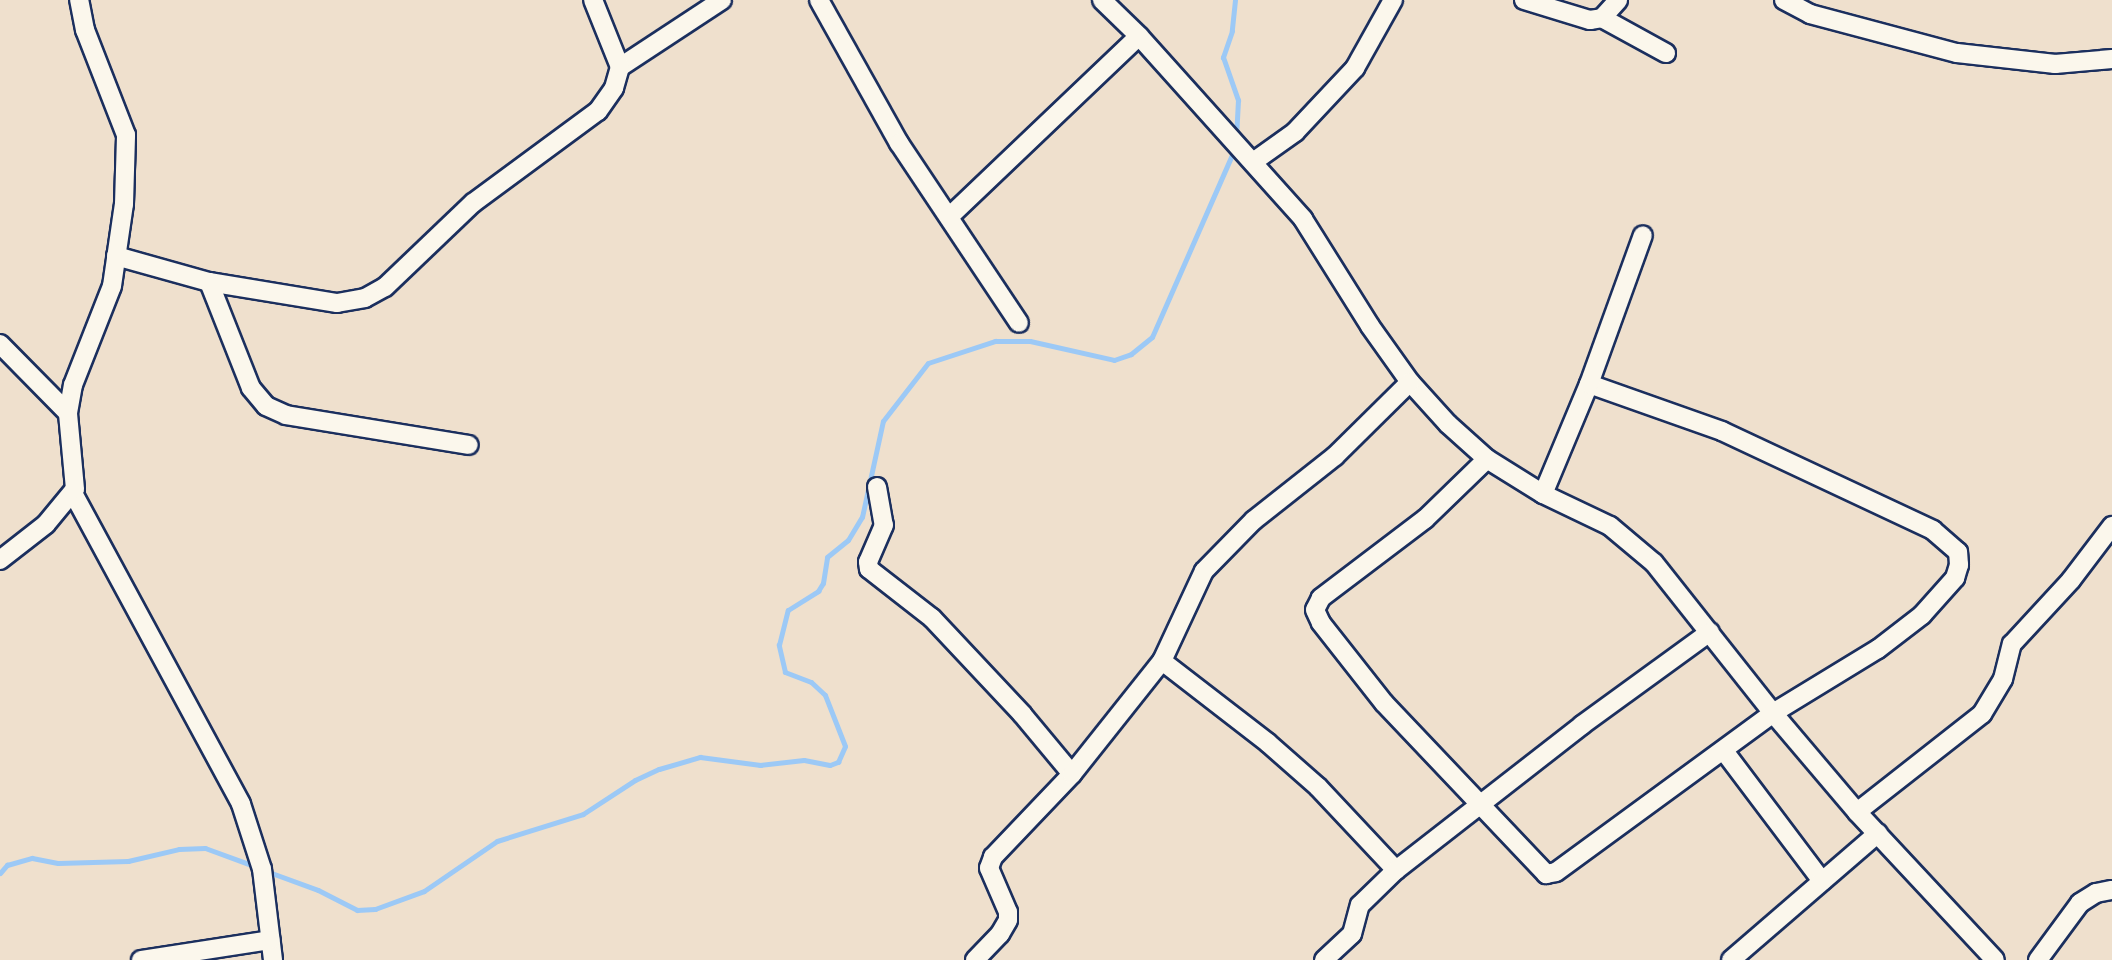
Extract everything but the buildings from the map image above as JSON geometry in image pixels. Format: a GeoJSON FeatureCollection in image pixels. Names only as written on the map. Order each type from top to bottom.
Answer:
{"type":"FeatureCollection","features":[{"type":"Feature","properties":{"kind":"street"},"geometry":{"type":"LineString","coordinates":[[0,560],[46,524],[73,493],[77,483],[68,413],[73,385],[112,286],[128,167],[126,135],[85,30],[79,0]]}},
{"type":"Feature","properties":{"kind":"street"},"geometry":{"type":"LineString","coordinates":[[116,256],[209,282],[337,303],[375,293],[473,203],[598,111],[614,88],[620,67],[593,0]]}},
{"type":"Feature","properties":{"kind":"street"},"geometry":{"type":"LineString","coordinates":[[620,67],[722,0]]}},
{"type":"Feature","properties":{"kind":"street"},"geometry":{"type":"LineString","coordinates":[[819,0],[899,143],[1019,323]]}},
{"type":"Feature","properties":{"kind":"street"},"geometry":{"type":"LineString","coordinates":[[1102,0],[1210,113],[1303,219],[1410,382],[1448,424],[1487,459],[1543,494],[1610,526],[1631,540],[1654,563],[1773,713],[1857,812],[1995,960]]}},
{"type":"Feature","properties":{"kind":"street"},"geometry":{"type":"LineString","coordinates":[[1251,159],[1295,132],[1355,68],[1393,0]]}},
{"type":"Feature","properties":{"kind":"street"},"geometry":{"type":"LineString","coordinates":[[1524,0],[1590,20],[1602,18],[1666,53]]}},
{"type":"Feature","properties":{"kind":"street"},"geometry":{"type":"LineString","coordinates":[[1602,18],[1618,0]]}},
{"type":"Feature","properties":{"kind":"street"},"geometry":{"type":"LineString","coordinates":[[1784,0],[1810,14],[1957,53],[2055,64],[2112,59]]}},
{"type":"Feature","properties":{"kind":"street"},"geometry":{"type":"LineString","coordinates":[[949,217],[1139,36]]}},
{"type":"Feature","properties":{"kind":"street"},"geometry":{"type":"LineString","coordinates":[[1543,494],[1589,384],[1643,235]]}},
{"type":"Feature","properties":{"kind":"street"},"geometry":{"type":"LineString","coordinates":[[209,282],[251,388],[266,406],[286,415],[469,445]]}},
{"type":"Feature","properties":{"kind":"street"},"geometry":{"type":"LineString","coordinates":[[0,344],[68,413]]}},
{"type":"Feature","properties":{"kind":"street"},"geometry":{"type":"LineString","coordinates":[[975,960],[1000,934],[1008,920],[1008,912],[990,874],[989,863],[1072,774],[1162,661],[1204,571],[1254,520],[1335,456],[1410,382]]}},
{"type":"Feature","properties":{"kind":"street"},"geometry":{"type":"LineString","coordinates":[[1487,459],[1425,519],[1321,598],[1315,610],[1321,623],[1384,703],[1480,803],[1533,864],[1546,874],[1556,872],[1651,799],[1724,751],[1773,713],[1878,649],[1922,615],[1955,578],[1959,565],[1958,552],[1933,530],[1722,431],[1589,384]]}},
{"type":"Feature","properties":{"kind":"street"},"geometry":{"type":"LineString","coordinates":[[877,487],[884,525],[868,562],[869,569],[932,618],[1022,714],[1072,774]]}},
{"type":"Feature","properties":{"kind":"street"},"geometry":{"type":"LineString","coordinates":[[73,493],[241,804],[262,869],[273,960]]}},
{"type":"Feature","properties":{"kind":"street"},"geometry":{"type":"LineString","coordinates":[[1857,812],[1982,714],[2003,679],[2012,644],[2071,580],[2112,526]]}},
{"type":"Feature","properties":{"kind":"street"},"geometry":{"type":"LineString","coordinates":[[1324,960],[1352,934],[1360,905],[1396,870],[1480,803],[1710,632]]}},
{"type":"Feature","properties":{"kind":"street"},"geometry":{"type":"LineString","coordinates":[[1162,661],[1288,760],[1396,870]]}},
{"type":"Feature","properties":{"kind":"street"},"geometry":{"type":"LineString","coordinates":[[1724,751],[1822,881]]}},
{"type":"Feature","properties":{"kind":"street"},"geometry":{"type":"LineString","coordinates":[[1731,960],[1878,833]]}},
{"type":"Feature","properties":{"kind":"street"},"geometry":{"type":"LineString","coordinates":[[2038,960],[2080,903],[2096,893],[2112,890]]}},
{"type":"Feature","properties":{"kind":"street"},"geometry":{"type":"LineString","coordinates":[[141,960],[270,940]]}},
{"type":"Feature","properties":{"kind":"waterway"},"geometry":{"type":"LineString","coordinates":[[1235,0],[1232,31],[1223,57],[1238,100],[1236,138]]}},
{"type":"Feature","properties":{"kind":"waterway"},"geometry":{"type":"LineString","coordinates":[[266,871],[318,890],[357,910],[375,909],[424,891],[497,841],[583,814],[635,780],[659,769],[700,757],[760,765],[804,760],[830,765],[838,762],[845,746],[825,695],[811,682],[785,672],[779,645],[788,610],[818,591],[823,583],[827,557],[848,540],[862,517],[883,421],[928,363],[995,341],[1030,341],[1114,360],[1131,354],[1152,337],[1235,148]]}},
{"type":"Feature","properties":{"kind":"waterway"},"geometry":{"type":"LineString","coordinates":[[0,873],[7,865],[32,858],[58,863],[128,861],[179,849],[205,848],[257,867]]}}]}
